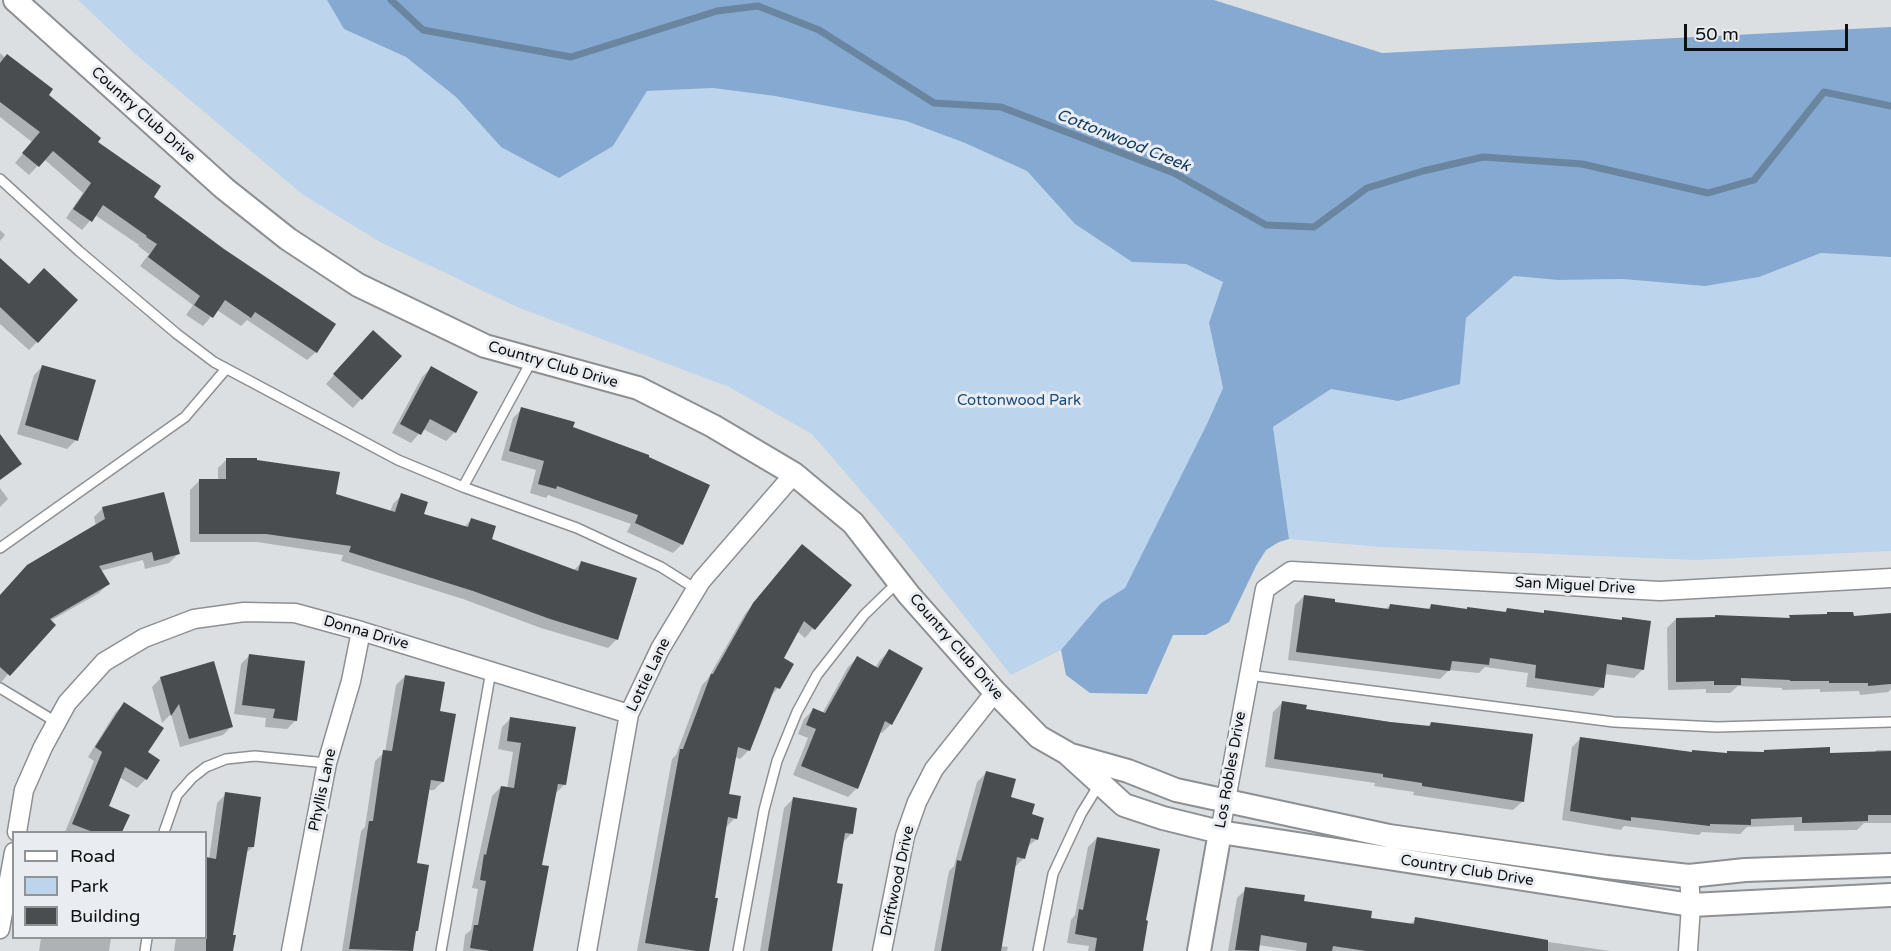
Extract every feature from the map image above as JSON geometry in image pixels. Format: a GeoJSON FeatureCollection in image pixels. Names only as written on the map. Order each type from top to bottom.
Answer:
{"type":"FeatureCollection","features":[{"type":"Feature","properties":{"kind":"street","name":"Country Club Drive"},"geometry":{"type":"LineString","coordinates":[[15,0],[225,189],[288,239],[358,285],[485,346],[638,388],[713,426],[794,474],[853,523],[898,581],[994,692],[1039,737],[1067,753],[1124,805],[1163,818],[1220,832],[1691,905],[1891,895]]}},
{"type":"Feature","properties":{"kind":"street","name":"Lottie Lane"},"geometry":{"type":"LineString","coordinates":[[587,951],[629,714],[660,649],[696,589],[794,474]]}},
{"type":"Feature","properties":{"kind":"street","name":"San Miguel Drive"},"geometry":{"type":"LineString","coordinates":[[1265,589],[1291,571],[1660,591],[1891,578]]}},
{"type":"Feature","properties":{"kind":"street","name":"Los Robles Drive"},"geometry":{"type":"LineString","coordinates":[[1199,951],[1265,589]]}},
{"type":"Feature","properties":{"kind":"street","name":"Donna Drive"},"geometry":{"type":"LineString","coordinates":[[17,831],[24,790],[67,703],[104,662],[144,638],[194,619],[244,612],[295,613],[362,631],[629,714]]}},
{"type":"Feature","properties":{"kind":"street","name":"Phyllis Lane"},"geometry":{"type":"LineString","coordinates":[[291,951],[327,763],[351,681],[362,631]]}},
{"type":"Feature","properties":{"kind":"street","name":"Driftwood Drive"},"geometry":{"type":"LineString","coordinates":[[882,951],[905,836],[917,802],[934,769],[994,692]]}},
{"type":"Feature","properties":{"kind":"street","name":"Country Club Drive"},"geometry":{"type":"LineString","coordinates":[[1067,753],[1128,771],[1176,790],[1389,836],[1607,867],[1689,876],[1744,870],[1891,865]]}},
{"type":"Feature","properties":{"kind":"street"},"geometry":{"type":"LineString","coordinates":[[0,929],[12,863]]}},
{"type":"Feature","properties":{"kind":"street"},"geometry":{"type":"LineString","coordinates":[[1688,951],[1691,905],[1689,876]]}},
{"type":"Feature","properties":{"kind":"lane"},"geometry":{"type":"LineString","coordinates":[[0,179],[87,259],[177,334],[226,369],[398,460],[463,487],[577,528],[661,567],[696,589]]}},
{"type":"Feature","properties":{"kind":"lane"},"geometry":{"type":"LineString","coordinates":[[463,487],[532,359]]}},
{"type":"Feature","properties":{"kind":"lane"},"geometry":{"type":"LineString","coordinates":[[0,548],[184,417],[226,369]]}},
{"type":"Feature","properties":{"kind":"lane"},"geometry":{"type":"LineString","coordinates":[[738,951],[764,810],[777,761],[797,712],[817,675],[864,615],[898,581]]}},
{"type":"Feature","properties":{"kind":"lane"},"geometry":{"type":"LineString","coordinates":[[441,951],[490,671]]}},
{"type":"Feature","properties":{"kind":"lane"},"geometry":{"type":"LineString","coordinates":[[1248,675],[1614,722],[1717,727],[1891,722]]}},
{"type":"Feature","properties":{"kind":"lane"},"geometry":{"type":"LineString","coordinates":[[0,688],[56,722]]}},
{"type":"Feature","properties":{"kind":"lane"},"geometry":{"type":"LineString","coordinates":[[164,831],[177,795],[192,778],[206,767],[226,759],[255,756],[327,763]]}},
{"type":"Feature","properties":{"kind":"lane"},"geometry":{"type":"LineString","coordinates":[[1038,951],[1053,874],[1081,814],[1100,783]]}},
{"type":"Feature","properties":{"kind":"green space","name":"Cottonwood Park"},"geometry":{"type":"Polygon","coordinates":[[[78,0],[327,0],[344,29],[406,57],[456,97],[501,147],[613,146],[647,91],[713,88],[775,96],[906,121],[965,143],[1027,171],[1075,224],[1132,262],[1186,264],[1223,282],[1209,323],[1223,388],[1125,588],[1101,603],[1061,650],[1011,675],[905,542],[812,434],[729,387],[517,307],[380,242],[302,194],[133,52],[78,0]]]}},
{"type":"Feature","properties":{"kind":"green space"},"geometry":{"type":"Polygon","coordinates":[[[1821,253],[1891,257],[1891,551],[1696,560],[1381,547],[1289,539],[1273,427],[1331,389],[1398,401],[1460,384],[1466,318],[1514,276],[1558,280],[1759,277],[1821,253]]]}},
{"type":"Feature","properties":{"kind":"shaded area"},"geometry":{"type":"Polygon","coordinates":[[[327,0],[1214,0],[1382,53],[1891,27],[1891,257],[1821,253],[1759,277],[1705,286],[1623,279],[1558,280],[1514,276],[1466,318],[1460,384],[1398,401],[1331,389],[1273,427],[1289,539],[1266,550],[1229,622],[1206,635],[1173,635],[1147,694],[1090,693],[1066,675],[1061,650],[1101,603],[1125,588],[1223,388],[1209,323],[1223,282],[1186,264],[1132,262],[1075,224],[1027,171],[965,143],[906,121],[775,96],[713,88],[647,91],[613,146],[559,178],[501,147],[456,97],[406,57],[344,29],[327,0]]]}},
{"type":"Feature","properties":{"kind":"building"},"geometry":{"type":"Polygon","coordinates":[[[7,54],[53,89],[49,95],[101,138],[98,142],[161,186],[154,197],[224,249],[336,324],[317,353],[255,312],[251,318],[225,300],[213,318],[194,305],[200,296],[148,257],[157,244],[147,236],[103,205],[92,222],[73,209],[91,183],[53,151],[39,167],[22,153],[40,132],[0,102],[0,63],[7,54]]]}},
{"type":"Feature","properties":{"kind":"building"},"geometry":{"type":"Polygon","coordinates":[[[0,258],[29,284],[44,268],[78,300],[38,343],[0,307],[0,258]]]}},
{"type":"Feature","properties":{"kind":"building"},"geometry":{"type":"Polygon","coordinates":[[[373,330],[402,356],[362,400],[333,374],[373,330]]]}},
{"type":"Feature","properties":{"kind":"building"},"geometry":{"type":"Polygon","coordinates":[[[42,365],[96,380],[78,441],[25,425],[42,365]]]}},
{"type":"Feature","properties":{"kind":"building"},"geometry":{"type":"Polygon","coordinates":[[[431,366],[478,392],[456,433],[430,419],[421,435],[400,424],[431,366]]]}},
{"type":"Feature","properties":{"kind":"building"},"geometry":{"type":"Polygon","coordinates":[[[521,407],[575,422],[573,427],[649,455],[710,485],[683,545],[635,523],[638,515],[557,486],[556,489],[538,484],[544,461],[509,451],[521,407]]]}},
{"type":"Feature","properties":{"kind":"building"},"geometry":{"type":"Polygon","coordinates":[[[0,434],[22,464],[0,480],[0,434]]]}},
{"type":"Feature","properties":{"kind":"building"},"geometry":{"type":"Polygon","coordinates":[[[226,458],[257,458],[257,460],[340,472],[336,494],[395,512],[401,493],[428,502],[424,514],[468,527],[471,518],[496,526],[492,539],[578,571],[581,561],[637,578],[618,640],[349,552],[351,546],[266,534],[199,534],[199,479],[226,479],[226,458]]]}},
{"type":"Feature","properties":{"kind":"building"},"geometry":{"type":"Polygon","coordinates":[[[164,492],[180,554],[154,561],[152,552],[99,566],[110,584],[50,619],[56,625],[10,676],[0,667],[0,595],[27,565],[105,519],[102,507],[164,492]]]}},
{"type":"Feature","properties":{"kind":"building"},"geometry":{"type":"Polygon","coordinates":[[[802,544],[852,585],[815,630],[804,621],[784,658],[794,664],[780,689],[775,687],[750,751],[738,747],[729,794],[741,796],[737,819],[728,817],[709,951],[645,943],[680,749],[683,749],[711,674],[753,603],[802,544]]]}},
{"type":"Feature","properties":{"kind":"building"},"geometry":{"type":"Polygon","coordinates":[[[1304,595],[1335,599],[1335,602],[1389,609],[1390,604],[1430,609],[1431,604],[1506,612],[1507,608],[1544,613],[1544,610],[1622,620],[1622,617],[1651,621],[1644,670],[1607,664],[1604,688],[1535,678],[1536,665],[1490,658],[1489,665],[1452,661],[1450,671],[1296,652],[1304,595]]]}},
{"type":"Feature","properties":{"kind":"building"},"geometry":{"type":"Polygon","coordinates":[[[1827,612],[1853,612],[1854,616],[1891,613],[1891,684],[1868,686],[1868,683],[1741,678],[1741,685],[1714,685],[1714,681],[1676,682],[1676,618],[1715,617],[1715,615],[1790,618],[1789,615],[1827,614],[1827,612]]]}},
{"type":"Feature","properties":{"kind":"building"},"geometry":{"type":"Polygon","coordinates":[[[889,649],[923,668],[892,725],[885,721],[858,789],[801,766],[816,729],[806,725],[813,708],[825,713],[857,656],[878,668],[889,649]]]}},
{"type":"Feature","properties":{"kind":"building"},"geometry":{"type":"Polygon","coordinates":[[[249,654],[305,661],[297,721],[273,718],[275,709],[242,705],[249,654]]]}},
{"type":"Feature","properties":{"kind":"building"},"geometry":{"type":"Polygon","coordinates":[[[214,661],[233,727],[189,739],[179,704],[171,716],[160,677],[214,661]]]}},
{"type":"Feature","properties":{"kind":"building"},"geometry":{"type":"Polygon","coordinates":[[[405,675],[445,682],[440,711],[456,714],[444,782],[431,780],[417,863],[429,865],[418,931],[416,931],[413,951],[349,949],[369,821],[373,821],[383,750],[392,751],[405,675]]]}},
{"type":"Feature","properties":{"kind":"building"},"geometry":{"type":"Polygon","coordinates":[[[1282,701],[1307,705],[1306,709],[1390,722],[1430,726],[1431,722],[1533,734],[1524,802],[1422,786],[1422,783],[1383,777],[1383,774],[1274,759],[1282,701]]]}},
{"type":"Feature","properties":{"kind":"building"},"geometry":{"type":"Polygon","coordinates":[[[124,702],[164,728],[148,752],[160,760],[147,780],[125,767],[109,806],[130,815],[122,831],[90,831],[72,824],[102,752],[95,747],[124,702]]]}},
{"type":"Feature","properties":{"kind":"building"},"geometry":{"type":"Polygon","coordinates":[[[510,717],[576,727],[566,785],[558,784],[542,865],[549,866],[533,951],[490,951],[470,948],[474,925],[478,925],[486,881],[480,880],[484,854],[486,855],[501,786],[514,788],[521,743],[507,741],[510,717]]]}},
{"type":"Feature","properties":{"kind":"building"},"geometry":{"type":"Polygon","coordinates":[[[1580,737],[1692,752],[1692,750],[1727,753],[1727,751],[1764,752],[1764,750],[1830,747],[1830,753],[1891,751],[1891,815],[1868,815],[1868,821],[1802,823],[1802,817],[1751,819],[1751,825],[1710,824],[1710,826],[1631,817],[1631,821],[1570,811],[1580,737]]]}},
{"type":"Feature","properties":{"kind":"building"},"geometry":{"type":"Polygon","coordinates":[[[986,771],[1016,779],[1011,797],[1035,804],[1032,814],[1044,818],[1038,840],[1031,838],[1025,859],[1017,857],[1001,951],[941,951],[957,860],[961,861],[986,771]]]}},
{"type":"Feature","properties":{"kind":"building"},"geometry":{"type":"Polygon","coordinates":[[[225,792],[261,797],[254,847],[248,847],[233,935],[236,935],[233,951],[206,951],[207,857],[216,859],[225,792]]]}},
{"type":"Feature","properties":{"kind":"building"},"geometry":{"type":"Polygon","coordinates":[[[793,797],[857,808],[853,834],[845,833],[837,883],[843,884],[832,951],[768,951],[793,797]]]}},
{"type":"Feature","properties":{"kind":"building"},"geometry":{"type":"Polygon","coordinates":[[[1097,837],[1160,849],[1146,920],[1148,921],[1143,951],[1095,951],[1097,938],[1075,934],[1079,909],[1083,910],[1097,837]]]}},
{"type":"Feature","properties":{"kind":"building"},"geometry":{"type":"Polygon","coordinates":[[[1245,887],[1305,895],[1304,901],[1372,911],[1371,918],[1414,924],[1415,917],[1548,940],[1548,951],[1366,951],[1333,946],[1332,951],[1306,951],[1307,943],[1261,935],[1259,951],[1235,950],[1245,887]]]}},
{"type":"Feature","properties":{"kind":"waterway","name":"Cottonwood Creek"},"geometry":{"type":"LineString","coordinates":[[391,0],[423,30],[571,57],[717,11],[758,6],[819,30],[934,103],[1001,107],[1174,173],[1266,225],[1314,227],[1367,188],[1423,171],[1483,157],[1582,164],[1708,193],[1754,180],[1824,92],[1891,106]]}}]}
